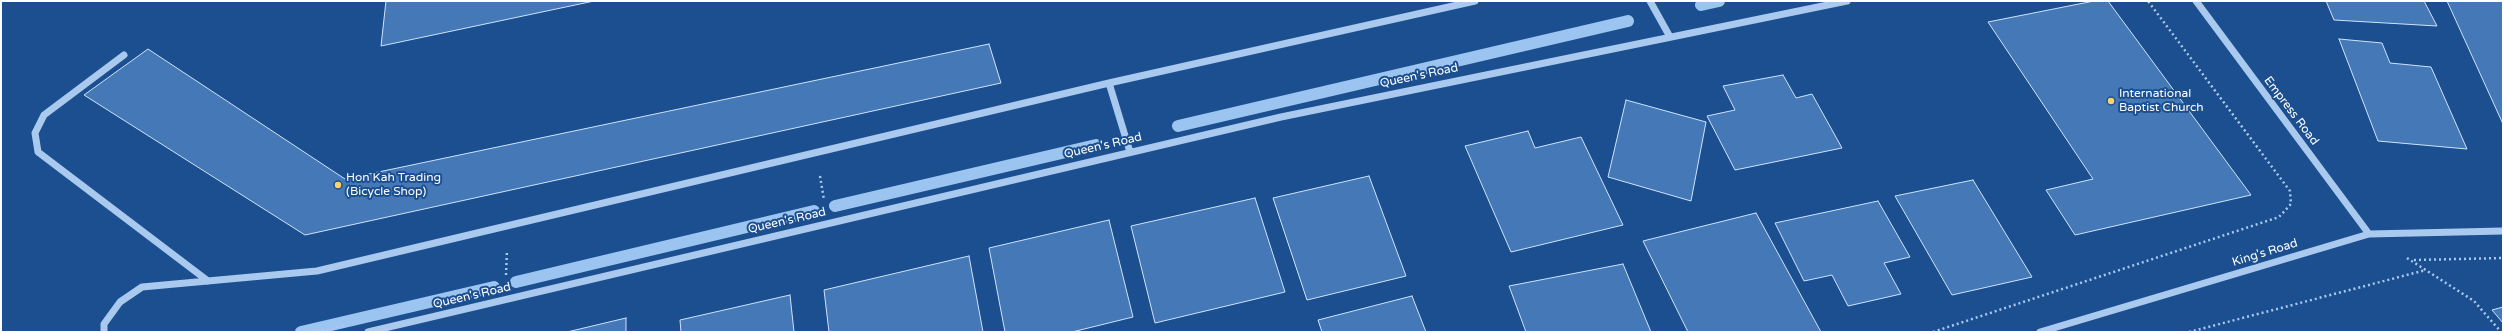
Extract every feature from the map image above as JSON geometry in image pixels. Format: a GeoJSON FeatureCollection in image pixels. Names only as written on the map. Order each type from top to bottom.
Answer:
{"type":"FeatureCollection","features":[{"type":"Feature","properties":{"kind":"street"},"geometry":{"type":"LineString","coordinates":[[104,332],[104,324],[120,302],[142,287],[317,271],[1109,83],[1475,1]]}},
{"type":"Feature","properties":{"kind":"street"},"geometry":{"type":"LineString","coordinates":[[1650,1],[1670,37]]}},
{"type":"Feature","properties":{"kind":"street","name":"Queen's Road"},"geometry":{"type":"LineString","coordinates":[[368,332],[1281,117],[1847,1]]}},
{"type":"Feature","properties":{"kind":"street","name":"Empress Road"},"geometry":{"type":"LineString","coordinates":[[2196,1],[2369,234]]}},
{"type":"Feature","properties":{"kind":"street"},"geometry":{"type":"LineString","coordinates":[[124,55],[44,115],[35,133],[38,152],[208,281]]}},
{"type":"Feature","properties":{"kind":"street"},"geometry":{"type":"LineString","coordinates":[[1109,83],[1130,152]]}},
{"type":"Feature","properties":{"kind":"street","name":"King's Road"},"geometry":{"type":"LineString","coordinates":[[2040,332],[2369,234],[2503,231]]}},
{"type":"Feature","properties":{"kind":"path"},"geometry":{"type":"LineString","coordinates":[[1933,332],[2279,216],[2291,204],[2290,191],[2148,1]]}},
{"type":"Feature","properties":{"kind":"path"},"geometry":{"type":"LineString","coordinates":[[817,152],[824,205]]}},
{"type":"Feature","properties":{"kind":"path"},"geometry":{"type":"LineString","coordinates":[[506,280],[508,226]]}},
{"type":"Feature","properties":{"kind":"path"},"geometry":{"type":"LineString","coordinates":[[2369,234],[2474,301],[2501,332]]}},
{"type":"Feature","properties":{"kind":"path"},"geometry":{"type":"LineString","coordinates":[[2409,260],[2503,258]]}},
{"type":"Feature","properties":{"kind":"path"},"geometry":{"type":"LineString","coordinates":[[2189,332],[2426,270]]}},
{"type":"Feature","properties":{"kind":"building"},"geometry":{"type":"Polygon","coordinates":[[[386,1],[594,1],[381,46],[386,1]]]}},
{"type":"Feature","properties":{"kind":"building","name":"International Baptist Church"},"geometry":{"type":"Polygon","coordinates":[[[2094,1],[2108,1],[2251,195],[2075,235],[2046,190],[2093,179],[1988,22],[2094,1]]]}},
{"type":"Feature","properties":{"kind":"building"},"geometry":{"type":"Polygon","coordinates":[[[2326,1],[2424,1],[2437,26],[2334,20],[2326,1]]]}},
{"type":"Feature","properties":{"kind":"building"},"geometry":{"type":"Polygon","coordinates":[[[2447,1],[2503,1],[2503,124],[2447,1]]]}},
{"type":"Feature","properties":{"kind":"building"},"geometry":{"type":"Polygon","coordinates":[[[2339,39],[2382,43],[2390,63],[2431,67],[2467,149],[2378,141],[2339,39]]]}},
{"type":"Feature","properties":{"kind":"building"},"geometry":{"type":"Polygon","coordinates":[[[989,44],[1001,83],[305,235],[84,95],[148,49],[345,179],[989,44]]]}},
{"type":"Feature","properties":{"kind":"building"},"geometry":{"type":"Polygon","coordinates":[[[1783,75],[1796,98],[1812,94],[1842,148],[1735,170],[1707,116],[1735,110],[1723,86],[1783,75]]]}},
{"type":"Feature","properties":{"kind":"building"},"geometry":{"type":"Polygon","coordinates":[[[1626,100],[1706,122],[1691,201],[1608,177],[1626,100]]]}},
{"type":"Feature","properties":{"kind":"building"},"geometry":{"type":"Polygon","coordinates":[[[1528,131],[1535,148],[1581,137],[1623,225],[1511,252],[1465,146],[1528,131]]]}},
{"type":"Feature","properties":{"kind":"building"},"geometry":{"type":"Polygon","coordinates":[[[1369,176],[1406,276],[1307,300],[1273,198],[1369,176]]]}},
{"type":"Feature","properties":{"kind":"building"},"geometry":{"type":"Polygon","coordinates":[[[1973,180],[2032,277],[1952,295],[1895,196],[1973,180]]]}},
{"type":"Feature","properties":{"kind":"building"},"geometry":{"type":"Polygon","coordinates":[[[1255,198],[1285,292],[1155,323],[1131,226],[1255,198]]]}},
{"type":"Feature","properties":{"kind":"building"},"geometry":{"type":"Polygon","coordinates":[[[1878,201],[1910,257],[1884,263],[1901,294],[1848,306],[1832,275],[1804,281],[1775,223],[1878,201]]]}},
{"type":"Feature","properties":{"kind":"building"},"geometry":{"type":"Polygon","coordinates":[[[1756,213],[1821,332],[1688,332],[1643,241],[1756,213]]]}},
{"type":"Feature","properties":{"kind":"building"},"geometry":{"type":"Polygon","coordinates":[[[1109,220],[1133,317],[1072,332],[1005,332],[989,248],[1109,220]]]}},
{"type":"Feature","properties":{"kind":"building"},"geometry":{"type":"Polygon","coordinates":[[[969,256],[983,332],[829,332],[824,290],[969,256]]]}},
{"type":"Feature","properties":{"kind":"building"},"geometry":{"type":"Polygon","coordinates":[[[1623,264],[1651,332],[1526,332],[1509,286],[1623,264]]]}},
{"type":"Feature","properties":{"kind":"building"},"geometry":{"type":"Polygon","coordinates":[[[790,295],[794,332],[681,332],[680,320],[790,295]]]}},
{"type":"Feature","properties":{"kind":"building"},"geometry":{"type":"Polygon","coordinates":[[[1412,296],[1426,332],[1322,332],[1318,320],[1412,296]]]}},
{"type":"Feature","properties":{"kind":"building"},"geometry":{"type":"Polygon","coordinates":[[[2503,307],[2503,323],[2492,310],[2503,307]]]}},
{"type":"Feature","properties":{"kind":"building"},"geometry":{"type":"Polygon","coordinates":[[[626,318],[626,332],[567,332],[626,318]]]}},
{"type":"Feature","properties":{"kind":"waterway"},"geometry":{"type":"LineString","coordinates":[[1701,5],[1719,1]]}},
{"type":"Feature","properties":{"kind":"waterway"},"geometry":{"type":"LineString","coordinates":[[1178,126],[1628,21]]}},
{"type":"Feature","properties":{"kind":"waterway"},"geometry":{"type":"LineString","coordinates":[[835,206],[1096,145]]}},
{"type":"Feature","properties":{"kind":"waterway"},"geometry":{"type":"LineString","coordinates":[[516,282],[814,211]]}},
{"type":"Feature","properties":{"kind":"waterway"},"geometry":{"type":"LineString","coordinates":[[301,332],[494,287]]}},
{"type":"Feature","properties":{"kind":"place","name":"International Baptist Church"},"geometry":{"type":"Point","coordinates":[2111,101]}},
{"type":"Feature","properties":{"kind":"place","name":"Hon Kah Trading (Bicycle Shop)"},"geometry":{"type":"Point","coordinates":[338,185]}}]}
